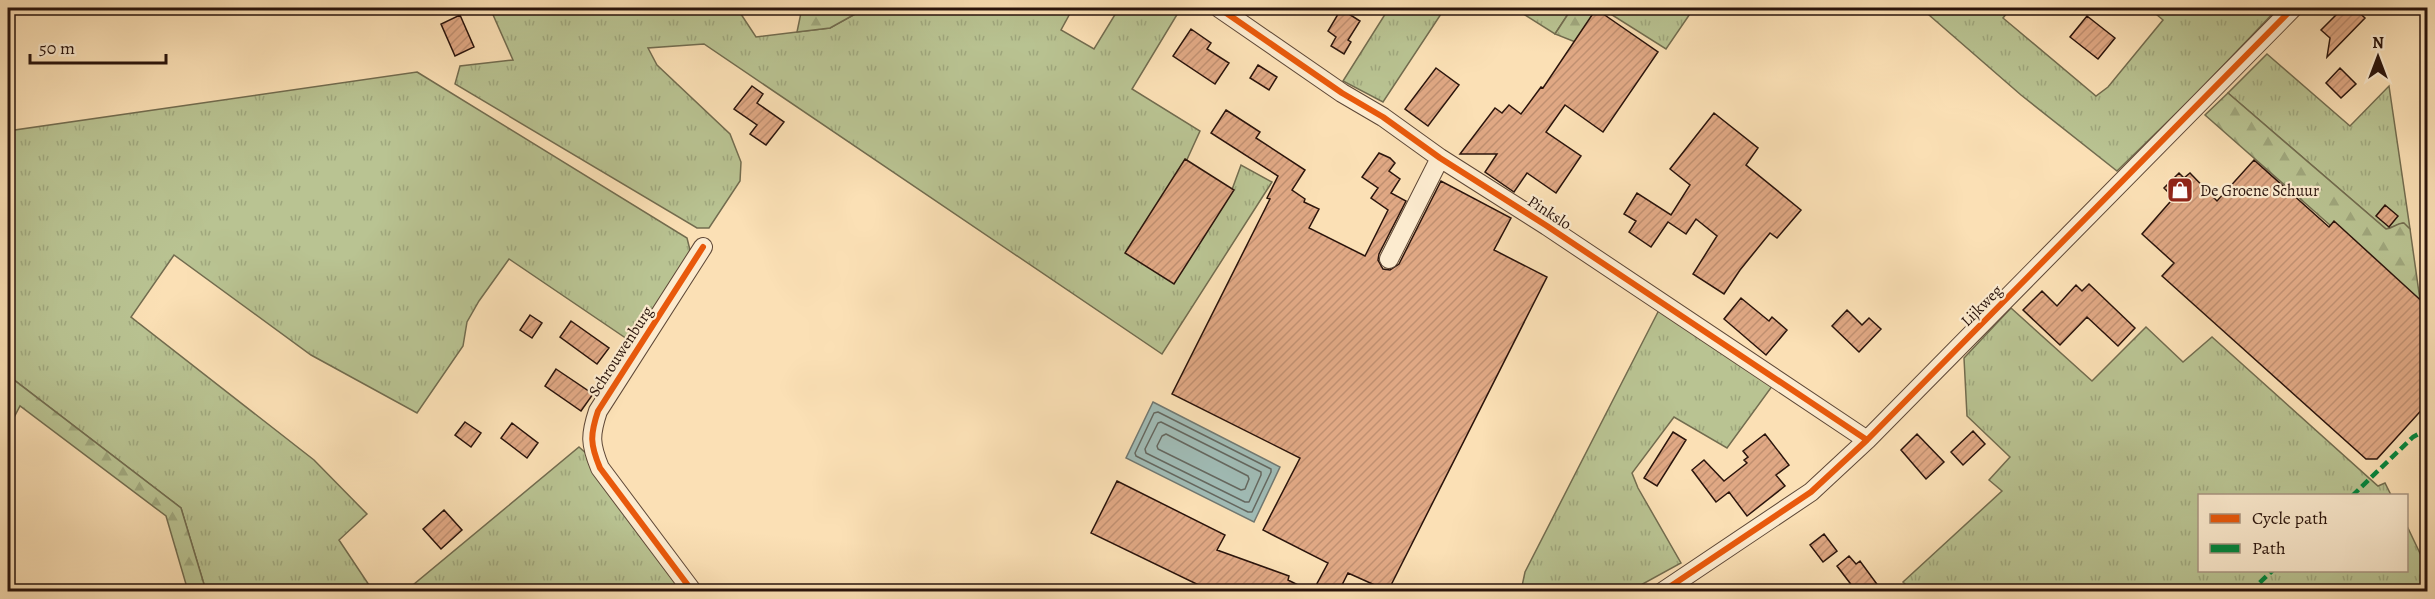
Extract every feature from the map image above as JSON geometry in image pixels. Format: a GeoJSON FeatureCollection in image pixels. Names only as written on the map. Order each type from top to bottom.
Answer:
{"type":"FeatureCollection","features":[{"type":"Feature","properties":{"kind":"street","name":"Pinkslo"},"geometry":{"type":"LineString","coordinates":[[1219,8],[1440,158],[1547,226],[1867,440]]}},
{"type":"Feature","properties":{"kind":"street","name":"Lijkweg"},"geometry":{"type":"LineString","coordinates":[[1662,591],[1811,492],[1867,440],[2293,8]]}},
{"type":"Feature","properties":{"kind":"street"},"geometry":{"type":"LineString","coordinates":[[1389,259],[1440,158]]}},
{"type":"Feature","properties":{"kind":"street","name":"Schrouwenburg"},"geometry":{"type":"LineString","coordinates":[[693,591],[600,468],[593,450],[591,432],[598,411],[703,247]]}},
{"type":"Feature","properties":{"kind":"green space"},"geometry":{"type":"Polygon","coordinates":[[[490,8],[737,8],[756,37],[830,28],[866,8],[1073,8],[1061,30],[1094,49],[1119,8],[1181,8],[1132,89],[1200,131],[1185,164],[1230,195],[1241,165],[1272,182],[1162,354],[704,44],[648,48],[657,65],[730,134],[741,162],[740,181],[709,228],[697,228],[455,84],[460,66],[513,60],[490,8]]]}},
{"type":"Feature","properties":{"kind":"green space"},"geometry":{"type":"Polygon","coordinates":[[[802,8],[866,8],[830,28],[797,32],[802,8]]]}},
{"type":"Feature","properties":{"kind":"green space"},"geometry":{"type":"Polygon","coordinates":[[[1389,8],[1445,8],[1383,102],[1343,81],[1389,8]]]}},
{"type":"Feature","properties":{"kind":"green space"},"geometry":{"type":"Polygon","coordinates":[[[1514,8],[1572,8],[1555,34],[1514,8]]]}},
{"type":"Feature","properties":{"kind":"green space"},"geometry":{"type":"Polygon","coordinates":[[[1572,8],[1601,8],[1578,43],[1555,34],[1572,8]]]}},
{"type":"Feature","properties":{"kind":"green space"},"geometry":{"type":"Polygon","coordinates":[[[1601,8],[1694,8],[1666,49],[1601,8]]]}},
{"type":"Feature","properties":{"kind":"green space"},"geometry":{"type":"Polygon","coordinates":[[[1921,8],[2011,8],[2003,18],[2096,96],[2108,87],[2163,20],[2149,8],[2278,8],[2197,93],[2117,171],[2021,95],[1921,8]]]}},
{"type":"Feature","properties":{"kind":"green space"},"geometry":{"type":"Polygon","coordinates":[[[2267,54],[2350,126],[2389,86],[2410,229],[2403,223],[2386,229],[2228,93],[2267,54]]]}},
{"type":"Feature","properties":{"kind":"green space"},"geometry":{"type":"Polygon","coordinates":[[[417,72],[687,238],[691,254],[633,343],[509,259],[467,322],[463,346],[417,413],[311,355],[174,255],[131,317],[314,460],[367,514],[339,540],[373,591],[206,591],[181,508],[8,375],[8,131],[417,72]]]}},
{"type":"Feature","properties":{"kind":"green space"},"geometry":{"type":"Polygon","coordinates":[[[2228,93],[2386,229],[2404,223],[2410,229],[2420,300],[2331,226],[2205,115],[2228,93]]]}},
{"type":"Feature","properties":{"kind":"green space"},"geometry":{"type":"Polygon","coordinates":[[[1660,308],[1773,385],[1727,448],[1674,417],[1632,473],[1638,488],[1681,563],[1630,591],[1526,591],[1522,586],[1525,572],[1660,308]]]}},
{"type":"Feature","properties":{"kind":"green space"},"geometry":{"type":"Polygon","coordinates":[[[2011,308],[2092,381],[2146,327],[2183,362],[2212,337],[2378,486],[2385,483],[2390,494],[2198,494],[2198,572],[2408,572],[2408,528],[2427,568],[2427,591],[1912,591],[1903,582],[2002,491],[1989,480],[2010,457],[1967,416],[1964,358],[2011,308]]]}},
{"type":"Feature","properties":{"kind":"green space"},"geometry":{"type":"Polygon","coordinates":[[[10,377],[181,508],[206,591],[188,591],[166,516],[20,406],[8,429],[8,382],[10,377]]]}},
{"type":"Feature","properties":{"kind":"green space"},"geometry":{"type":"Polygon","coordinates":[[[579,447],[588,455],[689,591],[417,592],[413,585],[579,447]]]}},
{"type":"Feature","properties":{"kind":"water"},"geometry":{"type":"Polygon","coordinates":[[[1153,402],[1280,467],[1254,522],[1126,458],[1153,402]]]}},
{"type":"Feature","properties":{"kind":"building"},"geometry":{"type":"Polygon","coordinates":[[[2343,8],[2354,8],[2365,18],[2327,57],[2330,38],[2321,30],[2343,8]]]}},
{"type":"Feature","properties":{"kind":"building"},"geometry":{"type":"Polygon","coordinates":[[[1341,9],[1360,21],[1348,40],[1351,42],[1344,54],[1331,46],[1336,37],[1328,31],[1341,9]]]}},
{"type":"Feature","properties":{"kind":"building"},"geometry":{"type":"Polygon","coordinates":[[[1596,9],[1658,52],[1603,132],[1565,105],[1546,132],[1581,156],[1556,193],[1527,173],[1514,192],[1485,172],[1497,154],[1460,154],[1495,108],[1502,113],[1509,105],[1521,114],[1541,87],[1543,88],[1596,9]]]}},
{"type":"Feature","properties":{"kind":"building"},"geometry":{"type":"Polygon","coordinates":[[[460,15],[474,47],[455,56],[441,24],[460,15]]]}},
{"type":"Feature","properties":{"kind":"building"},"geometry":{"type":"Polygon","coordinates":[[[2087,16],[2115,38],[2098,59],[2070,37],[2087,16]]]}},
{"type":"Feature","properties":{"kind":"building"},"geometry":{"type":"Polygon","coordinates":[[[1191,29],[1211,43],[1207,49],[1229,63],[1215,84],[1173,56],[1191,29]]]}},
{"type":"Feature","properties":{"kind":"building"},"geometry":{"type":"Polygon","coordinates":[[[1258,65],[1277,77],[1269,90],[1250,78],[1258,65]]]}},
{"type":"Feature","properties":{"kind":"building"},"geometry":{"type":"Polygon","coordinates":[[[1436,68],[1459,85],[1428,126],[1405,109],[1436,68]]]}},
{"type":"Feature","properties":{"kind":"building"},"geometry":{"type":"Polygon","coordinates":[[[2340,68],[2356,84],[2341,98],[2326,83],[2340,68]]]}},
{"type":"Feature","properties":{"kind":"building"},"geometry":{"type":"Polygon","coordinates":[[[752,86],[763,94],[757,103],[784,122],[766,145],[750,134],[757,125],[734,109],[752,86]]]}},
{"type":"Feature","properties":{"kind":"building"},"geometry":{"type":"Polygon","coordinates":[[[1226,110],[1260,132],[1256,138],[1305,170],[1292,190],[1305,199],[1304,202],[1319,209],[1309,228],[1365,256],[1388,210],[1371,198],[1378,188],[1362,177],[1379,153],[1395,163],[1389,171],[1400,179],[1391,193],[1406,201],[1379,254],[1378,260],[1383,269],[1390,270],[1399,264],[1441,181],[1511,218],[1494,250],[1547,277],[1388,591],[1348,573],[1339,591],[1313,591],[1328,563],[1263,530],[1300,458],[1172,394],[1270,199],[1267,198],[1278,176],[1211,133],[1226,110]]]}},
{"type":"Feature","properties":{"kind":"building"},"geometry":{"type":"Polygon","coordinates":[[[1714,113],[1758,148],[1746,165],[1801,210],[1777,238],[1770,233],[1724,294],[1693,274],[1717,236],[1696,219],[1686,234],[1668,222],[1651,247],[1629,232],[1636,221],[1624,214],[1637,193],[1671,215],[1690,185],[1670,169],[1714,113]]]}},
{"type":"Feature","properties":{"kind":"building"},"geometry":{"type":"Polygon","coordinates":[[[1185,159],[1234,190],[1174,284],[1125,253],[1185,159]]]}},
{"type":"Feature","properties":{"kind":"building"},"geometry":{"type":"Polygon","coordinates":[[[2254,160],[2329,227],[2334,221],[2427,306],[2427,404],[2377,459],[2366,459],[2162,276],[2174,263],[2142,234],[2170,202],[2173,197],[2164,188],[2179,173],[2184,178],[2190,173],[2217,201],[2254,160]]]}},
{"type":"Feature","properties":{"kind":"building"},"geometry":{"type":"Polygon","coordinates":[[[2385,205],[2398,216],[2389,227],[2376,216],[2385,205]]]}},
{"type":"Feature","properties":{"kind":"building"},"geometry":{"type":"Polygon","coordinates":[[[2089,284],[2135,328],[2118,346],[2087,317],[2060,345],[2023,310],[2042,291],[2057,306],[2076,285],[2082,291],[2089,284]]]}},
{"type":"Feature","properties":{"kind":"building"},"geometry":{"type":"Polygon","coordinates":[[[1741,298],[1769,321],[1772,317],[1787,330],[1766,355],[1724,319],[1741,298]]]}},
{"type":"Feature","properties":{"kind":"building"},"geometry":{"type":"Polygon","coordinates":[[[1847,310],[1862,325],[1869,318],[1881,329],[1859,352],[1832,326],[1847,310]]]}},
{"type":"Feature","properties":{"kind":"building"},"geometry":{"type":"Polygon","coordinates":[[[530,315],[542,323],[532,338],[520,330],[530,315]]]}},
{"type":"Feature","properties":{"kind":"building"},"geometry":{"type":"Polygon","coordinates":[[[571,321],[609,348],[597,364],[560,337],[571,321]]]}},
{"type":"Feature","properties":{"kind":"building"},"geometry":{"type":"Polygon","coordinates":[[[556,369],[593,394],[581,411],[545,386],[556,369]]]}},
{"type":"Feature","properties":{"kind":"building"},"geometry":{"type":"Polygon","coordinates":[[[465,422],[481,433],[471,447],[455,435],[465,422]]]}},
{"type":"Feature","properties":{"kind":"building"},"geometry":{"type":"Polygon","coordinates":[[[512,423],[538,443],[527,458],[501,438],[512,423]]]}},
{"type":"Feature","properties":{"kind":"building"},"geometry":{"type":"Polygon","coordinates":[[[1973,431],[1985,444],[1963,465],[1951,452],[1973,431]]]}},
{"type":"Feature","properties":{"kind":"building"},"geometry":{"type":"Polygon","coordinates":[[[1673,432],[1686,440],[1657,486],[1644,478],[1673,432]]]}},
{"type":"Feature","properties":{"kind":"building"},"geometry":{"type":"Polygon","coordinates":[[[1765,434],[1789,465],[1776,475],[1785,486],[1747,516],[1729,492],[1716,502],[1692,470],[1704,460],[1724,481],[1747,463],[1744,460],[1748,457],[1743,451],[1765,434]]]}},
{"type":"Feature","properties":{"kind":"building"},"geometry":{"type":"Polygon","coordinates":[[[1917,434],[1944,462],[1926,479],[1901,450],[1917,434]]]}},
{"type":"Feature","properties":{"kind":"building"},"geometry":{"type":"Polygon","coordinates":[[[1117,481],[1225,535],[1217,550],[1289,576],[1288,580],[1310,591],[1211,591],[1091,533],[1117,481]]]}},
{"type":"Feature","properties":{"kind":"building"},"geometry":{"type":"Polygon","coordinates":[[[444,510],[462,530],[441,549],[423,529],[444,510]]]}},
{"type":"Feature","properties":{"kind":"building"},"geometry":{"type":"Polygon","coordinates":[[[1824,534],[1837,551],[1823,562],[1810,545],[1824,534]]]}},
{"type":"Feature","properties":{"kind":"building"},"geometry":{"type":"Polygon","coordinates":[[[1849,556],[1856,564],[1860,561],[1882,591],[1856,591],[1837,566],[1849,556]]]}},
{"type":"Feature","properties":{"kind":"marked path"},"geometry":{"type":"LineString","coordinates":[[2354,494],[2413,437],[2428,429]]}},
{"type":"Feature","properties":{"kind":"marked path"},"geometry":{"type":"LineString","coordinates":[[2250,592],[2271,572]]}},
{"type":"Feature","properties":{"kind":"cycle path"},"geometry":{"type":"LineString","coordinates":[[1219,8],[1342,93],[1383,117],[1440,158],[1547,226],[1867,440]]}},
{"type":"Feature","properties":{"kind":"cycle path"},"geometry":{"type":"LineString","coordinates":[[1662,592],[1811,492],[1867,440],[2293,8]]}},
{"type":"Feature","properties":{"kind":"cycle path"},"geometry":{"type":"LineString","coordinates":[[693,592],[600,468],[592,440],[598,411],[703,247]]}},
{"type":"Feature","properties":{"kind":"place","name":"De Groene Schuur"},"geometry":{"type":"Point","coordinates":[2180,190]}}]}
